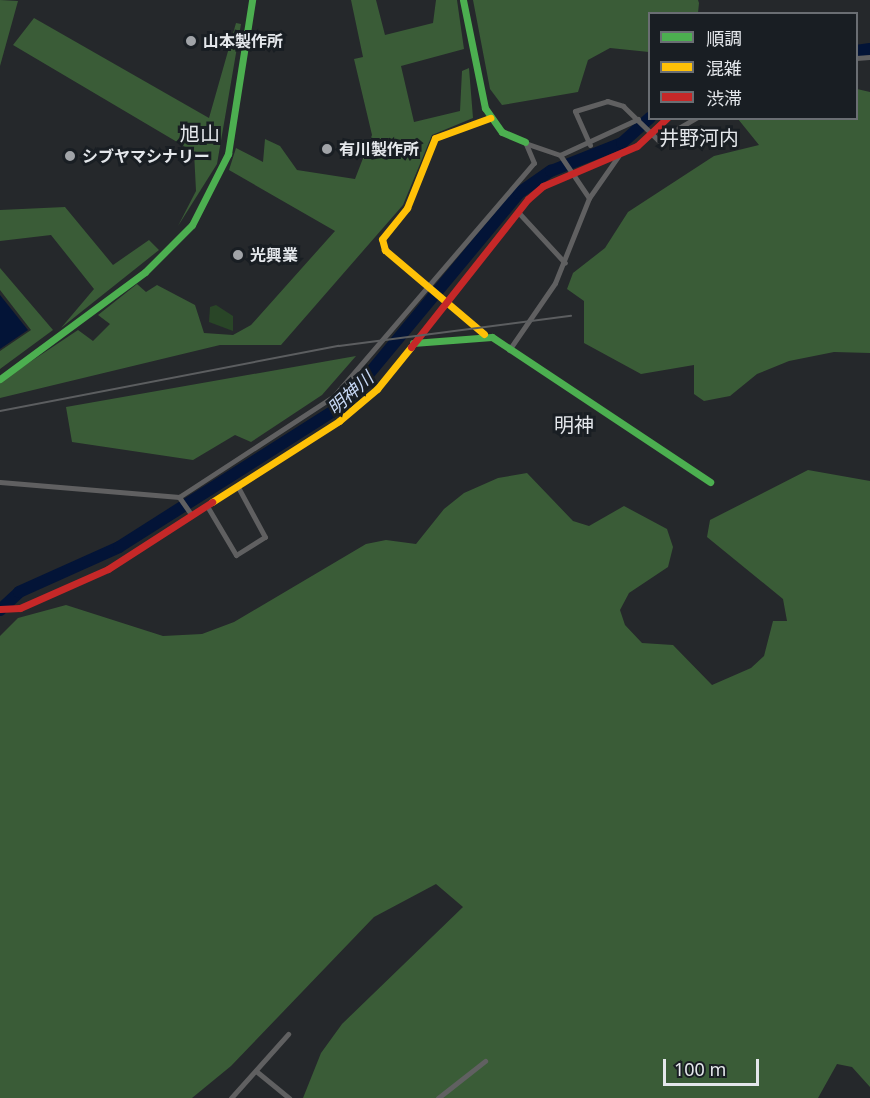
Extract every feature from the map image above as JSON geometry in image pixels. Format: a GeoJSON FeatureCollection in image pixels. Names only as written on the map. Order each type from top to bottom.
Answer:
{"type":"FeatureCollection","features":[{"type":"Feature","properties":{"kind":"street"},"geometry":{"type":"LineString","coordinates":[[0,379],[145,272],[192,225],[228,154],[252,0]]}},
{"type":"Feature","properties":{"kind":"street"},"geometry":{"type":"LineString","coordinates":[[463,0],[490,118],[502,132],[560,155],[590,145],[639,120]]}},
{"type":"Feature","properties":{"kind":"street"},"geometry":{"type":"LineString","coordinates":[[590,145],[575,111],[608,101],[639,120],[658,140],[693,120]]}},
{"type":"Feature","properties":{"kind":"street"},"geometry":{"type":"LineString","coordinates":[[490,118],[435,138],[407,208],[382,238],[385,250],[486,336],[710,482]]}},
{"type":"Feature","properties":{"kind":"street"},"geometry":{"type":"LineString","coordinates":[[0,609],[10,610],[108,569],[191,514],[238,487],[339,422],[376,389],[445,301],[543,186],[568,172],[619,155],[665,120]]}},
{"type":"Feature","properties":{"kind":"street"},"geometry":{"type":"LineString","coordinates":[[0,482],[181,500],[334,396],[534,163],[525,142]]}},
{"type":"Feature","properties":{"kind":"street"},"geometry":{"type":"LineString","coordinates":[[560,155],[568,172],[590,198]]}},
{"type":"Feature","properties":{"kind":"street"},"geometry":{"type":"LineString","coordinates":[[509,350],[565,263],[590,198],[619,155]]}},
{"type":"Feature","properties":{"kind":"street"},"geometry":{"type":"LineString","coordinates":[[518,213],[565,263]]}},
{"type":"Feature","properties":{"kind":"street"},"geometry":{"type":"LineString","coordinates":[[413,343],[486,336]]}},
{"type":"Feature","properties":{"kind":"street"},"geometry":{"type":"LineString","coordinates":[[207,506],[236,555],[265,537],[238,487]]}},
{"type":"Feature","properties":{"kind":"street"},"geometry":{"type":"LineString","coordinates":[[181,500],[191,514]]}},
{"type":"Feature","properties":{"kind":"street"},"geometry":{"type":"LineString","coordinates":[[231,1098],[288,1034]]}},
{"type":"Feature","properties":{"kind":"street"},"geometry":{"type":"LineString","coordinates":[[438,1098],[485,1061]]}},
{"type":"Feature","properties":{"kind":"street"},"geometry":{"type":"LineString","coordinates":[[255,1071],[289,1098]]}},
{"type":"Feature","properties":{"kind":"green space"},"geometry":{"type":"Polygon","coordinates":[[[0,0],[18,1],[0,66],[0,0]]]}},
{"type":"Feature","properties":{"kind":"green space"},"geometry":{"type":"Polygon","coordinates":[[[351,0],[376,0],[385,35],[433,23],[436,0],[457,0],[464,49],[401,66],[414,122],[460,111],[462,71],[469,68],[473,118],[432,135],[403,205],[281,345],[220,345],[0,398],[0,382],[78,330],[93,341],[110,324],[98,315],[137,284],[146,292],[157,285],[195,305],[204,333],[233,335],[251,325],[335,231],[229,170],[236,148],[263,162],[265,139],[280,146],[297,170],[355,179],[372,135],[354,59],[363,57],[351,0]]]}},
{"type":"Feature","properties":{"kind":"green space"},"geometry":{"type":"Polygon","coordinates":[[[473,0],[698,0],[698,12],[648,12],[648,52],[610,48],[588,60],[578,92],[502,105],[490,89],[473,0]]]}},
{"type":"Feature","properties":{"kind":"green space"},"geometry":{"type":"Polygon","coordinates":[[[34,18],[209,118],[236,23],[241,24],[217,164],[178,226],[196,191],[194,152],[13,45],[34,18]]]}},
{"type":"Feature","properties":{"kind":"green space"},"geometry":{"type":"Polygon","coordinates":[[[858,89],[870,92],[870,353],[834,352],[789,361],[757,374],[730,396],[704,401],[694,394],[694,365],[641,374],[584,343],[584,301],[567,289],[573,273],[605,248],[628,212],[714,156],[759,145],[739,120],[858,120],[858,89]]]}},
{"type":"Feature","properties":{"kind":"green space"},"geometry":{"type":"Polygon","coordinates":[[[65,207],[113,265],[149,240],[159,250],[61,328],[94,289],[51,235],[0,241],[0,210],[65,207]]]}},
{"type":"Feature","properties":{"kind":"green space"},"geometry":{"type":"Polygon","coordinates":[[[0,268],[53,330],[0,369],[0,351],[31,330],[0,290],[0,268]]]}},
{"type":"Feature","properties":{"kind":"green space"},"geometry":{"type":"Polygon","coordinates":[[[216,305],[233,316],[233,331],[209,322],[210,307],[216,305]]]}},
{"type":"Feature","properties":{"kind":"green space"},"geometry":{"type":"Polygon","coordinates":[[[356,356],[322,395],[251,442],[235,435],[193,460],[72,442],[66,407],[356,356]]]}},
{"type":"Feature","properties":{"kind":"green space"},"geometry":{"type":"Polygon","coordinates":[[[808,470],[870,481],[870,1087],[852,1067],[837,1064],[818,1098],[303,1098],[321,1053],[342,1024],[463,907],[436,884],[374,917],[231,1066],[192,1098],[0,1098],[0,636],[18,618],[66,605],[163,636],[202,634],[234,622],[366,544],[386,540],[416,544],[444,509],[464,493],[498,478],[527,473],[573,521],[589,526],[624,506],[667,529],[673,547],[668,567],[629,593],[620,610],[625,625],[642,643],[673,645],[712,685],[751,668],[764,656],[773,621],[787,621],[783,599],[707,537],[710,520],[808,470]]]}},
{"type":"Feature","properties":{"kind":"water"},"geometry":{"type":"Polygon","coordinates":[[[0,295],[28,330],[0,349],[0,295]]]}},
{"type":"Feature","properties":{"kind":"waterway","name":"明神川"},"geometry":{"type":"LineString","coordinates":[[858,51],[870,49]]}},
{"type":"Feature","properties":{"kind":"waterway","name":"明神川"},"geometry":{"type":"LineString","coordinates":[[0,610],[19,592],[119,547],[343,405],[519,193],[551,171],[622,143],[648,120]]}},
{"type":"Feature","properties":{"kind":"railway"},"geometry":{"type":"LineString","coordinates":[[0,411],[339,346],[571,316]]}},
{"type":"Feature","properties":{"kind":"traffic: fast"},"geometry":{"type":"LineString","coordinates":[[0,379],[145,272],[192,225],[228,154],[252,0]]}},
{"type":"Feature","properties":{"kind":"traffic: fast"},"geometry":{"type":"LineString","coordinates":[[463,0],[485,108],[502,132],[525,142]]}},
{"type":"Feature","properties":{"kind":"traffic: fast"},"geometry":{"type":"LineString","coordinates":[[413,343],[492,337],[710,482]]}},
{"type":"Feature","properties":{"kind":"traffic: slow"},"geometry":{"type":"LineString","coordinates":[[484,334],[385,250],[382,239],[407,208],[435,138],[490,118]]}},
{"type":"Feature","properties":{"kind":"traffic: slow"},"geometry":{"type":"LineString","coordinates":[[212,502],[339,421],[377,389],[411,347]]}},
{"type":"Feature","properties":{"kind":"traffic: jam"},"geometry":{"type":"LineString","coordinates":[[411,347],[528,199],[543,186],[637,146],[665,120]]}},
{"type":"Feature","properties":{"kind":"traffic: jam"},"geometry":{"type":"LineString","coordinates":[[0,609],[20,608],[108,569],[212,502]]}},
{"type":"Feature","properties":{"kind":"place","name":"山本製作所"},"geometry":{"type":"Point","coordinates":[191,41]}},
{"type":"Feature","properties":{"kind":"place","name":"有川製作所"},"geometry":{"type":"Point","coordinates":[327,149]}},
{"type":"Feature","properties":{"kind":"place","name":"シブヤマシナリー"},"geometry":{"type":"Point","coordinates":[70,156]}},
{"type":"Feature","properties":{"kind":"place","name":"光興業"},"geometry":{"type":"Point","coordinates":[238,255]}},
{"type":"Feature","properties":{"kind":"district","name":"旭山"},"geometry":{"type":"Point","coordinates":[200,133]}},
{"type":"Feature","properties":{"kind":"district","name":"井野河内"},"geometry":{"type":"Point","coordinates":[699,137]}},
{"type":"Feature","properties":{"kind":"district","name":"明神"},"geometry":{"type":"Point","coordinates":[574,424]}}]}
